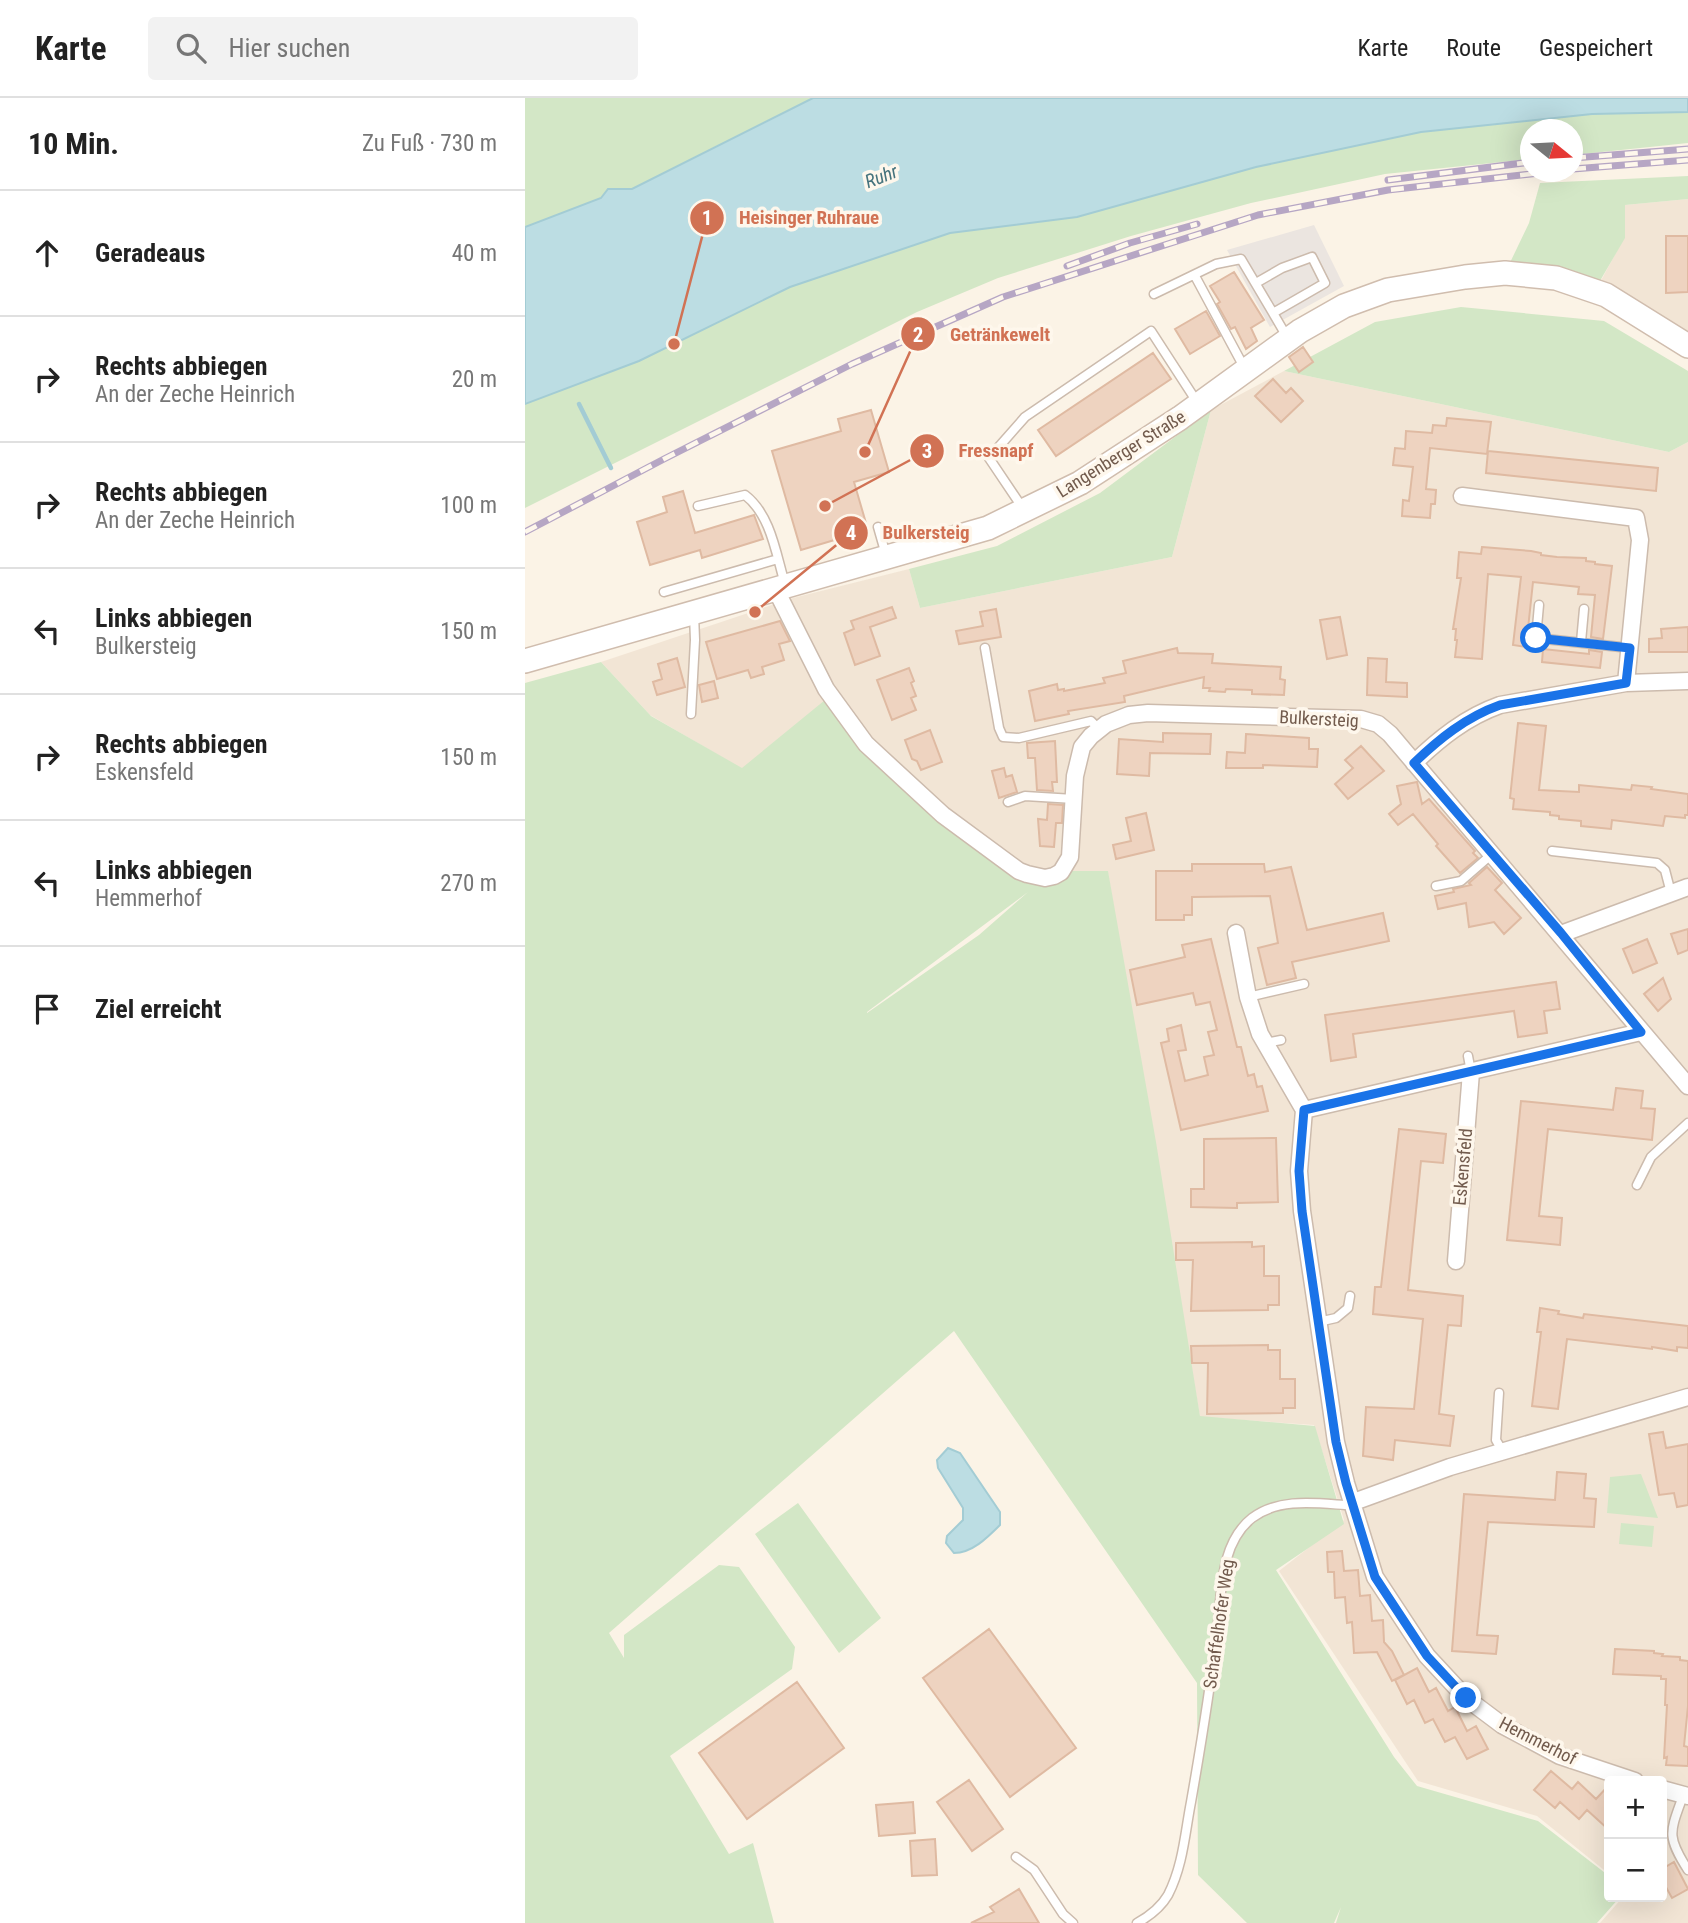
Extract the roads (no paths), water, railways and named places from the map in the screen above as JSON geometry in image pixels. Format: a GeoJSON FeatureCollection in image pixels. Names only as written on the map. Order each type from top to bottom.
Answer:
{"type":"FeatureCollection","features":[{"type":"Feature","properties":{"kind":"main road","name":"Langenberger Straße"},"geometry":{"type":"LineString","coordinates":[[525,661],[988,528],[1080,483],[1198,405],[1288,340],[1344,306],[1388,290],[1505,273],[1556,278],[1606,295],[1688,346]]}},
{"type":"Feature","properties":{"kind":"street"},"geometry":{"type":"LineString","coordinates":[[1462,496],[1636,518],[1640,540],[1626,683]]}},
{"type":"Feature","properties":{"kind":"street","name":"Bulkersteig"},"geometry":{"type":"LineString","coordinates":[[781,588],[826,689],[866,744],[943,815],[1019,871],[1045,878],[1061,872],[1070,857],[1077,760],[1082,747],[1099,729],[1129,715],[1148,713],[1361,719],[1378,724],[1390,734],[1561,933],[1688,1086]]}},
{"type":"Feature","properties":{"kind":"street"},"geometry":{"type":"LineString","coordinates":[[1414,763],[1441,738],[1482,711],[1500,705],[1626,683],[1688,681]]}},
{"type":"Feature","properties":{"kind":"street"},"geometry":{"type":"LineString","coordinates":[[1561,933],[1688,887]]}},
{"type":"Feature","properties":{"kind":"street"},"geometry":{"type":"LineString","coordinates":[[1237,933],[1248,997],[1260,1034],[1273,1041],[1304,1110],[1411,1083],[1470,1064],[1641,1032]]}},
{"type":"Feature","properties":{"kind":"street","name":"Eskensfeld"},"geometry":{"type":"LineString","coordinates":[[1456,1261],[1470,1064]]}},
{"type":"Feature","properties":{"kind":"street","name":"Hemmerhof"},"geometry":{"type":"LineString","coordinates":[[1304,1110],[1300,1143],[1300,1185],[1336,1442],[1375,1577],[1427,1656],[1466,1698],[1502,1725],[1560,1756],[1620,1776]]}},
{"type":"Feature","properties":{"kind":"street","name":"Schaffelhofer Weg"},"geometry":{"type":"LineString","coordinates":[[1352,1503],[1450,1467],[1688,1398]]}},
{"type":"Feature","properties":{"kind":"street"},"geometry":{"type":"LineString","coordinates":[[1667,1790],[1686,1796]]}},
{"type":"Feature","properties":{"kind":"lane"},"geometry":{"type":"LineString","coordinates":[[1256,283],[1282,268],[1312,257],[1325,283],[1273,313]]}},
{"type":"Feature","properties":{"kind":"lane"},"geometry":{"type":"LineString","coordinates":[[1154,294],[1216,264],[1241,259],[1288,340]]}},
{"type":"Feature","properties":{"kind":"lane"},"geometry":{"type":"LineString","coordinates":[[1195,276],[1246,370]]}},
{"type":"Feature","properties":{"kind":"lane"},"geometry":{"type":"LineString","coordinates":[[1025,510],[989,458],[1025,417],[1150,331],[1198,405]]}},
{"type":"Feature","properties":{"kind":"lane"},"geometry":{"type":"LineString","coordinates":[[698,506],[745,495],[757,504],[764,515],[778,559],[781,588]]}},
{"type":"Feature","properties":{"kind":"lane"},"geometry":{"type":"LineString","coordinates":[[878,527],[886,558]]}},
{"type":"Feature","properties":{"kind":"lane"},"geometry":{"type":"LineString","coordinates":[[664,592],[778,559]]}},
{"type":"Feature","properties":{"kind":"lane"},"geometry":{"type":"LineString","coordinates":[[1539,605],[1536,638],[1630,648]]}},
{"type":"Feature","properties":{"kind":"lane"},"geometry":{"type":"LineString","coordinates":[[1581,642],[1584,610]]}},
{"type":"Feature","properties":{"kind":"lane"},"geometry":{"type":"LineString","coordinates":[[691,714],[694,614]]}},
{"type":"Feature","properties":{"kind":"lane"},"geometry":{"type":"LineString","coordinates":[[985,648],[999,728],[1003,737],[1019,738],[1091,721],[1099,729]]}},
{"type":"Feature","properties":{"kind":"lane"},"geometry":{"type":"LineString","coordinates":[[1008,802],[1025,796],[1074,799]]}},
{"type":"Feature","properties":{"kind":"lane"},"geometry":{"type":"LineString","coordinates":[[1552,851],[1657,863],[1665,870],[1671,894]]}},
{"type":"Feature","properties":{"kind":"lane"},"geometry":{"type":"LineString","coordinates":[[1436,886],[1461,881],[1492,854]]}},
{"type":"Feature","properties":{"kind":"lane"},"geometry":{"type":"LineString","coordinates":[[1248,997],[1304,984]]}},
{"type":"Feature","properties":{"kind":"lane"},"geometry":{"type":"LineString","coordinates":[[1637,1185],[1651,1157],[1688,1123]]}},
{"type":"Feature","properties":{"kind":"lane"},"geometry":{"type":"LineString","coordinates":[[1318,1322],[1336,1318],[1348,1308],[1350,1296]]}},
{"type":"Feature","properties":{"kind":"lane"},"geometry":{"type":"LineString","coordinates":[[1499,1393],[1496,1440],[1503,1452]]}},
{"type":"Feature","properties":{"kind":"lane","name":"Schaffelhofer Weg"},"geometry":{"type":"LineString","coordinates":[[1137,1923],[1148,1917],[1167,1896],[1180,1862],[1212,1675],[1230,1545],[1240,1530],[1254,1517],[1281,1505],[1352,1503]]}},
{"type":"Feature","properties":{"kind":"lane"},"geometry":{"type":"LineString","coordinates":[[1686,1796],[1671,1829],[1674,1848],[1688,1870]]}},
{"type":"Feature","properties":{"kind":"lane"},"geometry":{"type":"LineString","coordinates":[[1016,1857],[1034,1870],[1063,1914],[1073,1923]]}},
{"type":"Feature","properties":{"kind":"water","name":"Ruhr"},"geometry":{"type":"Polygon","coordinates":[[[813,98],[1688,98],[1688,112],[1520,119],[1520,122],[1421,132],[1256,167],[1077,217],[950,233],[790,287],[639,361],[525,404],[525,227],[601,198],[608,189],[632,189],[813,98]]]}},
{"type":"Feature","properties":{"kind":"water"},"geometry":{"type":"Polygon","coordinates":[[[948,1448],[960,1453],[1000,1512],[1000,1525],[990,1535],[973,1548],[954,1553],[946,1543],[947,1536],[963,1520],[963,1508],[938,1468],[937,1460],[948,1448]]]}},
{"type":"Feature","properties":{"kind":"waterway"},"geometry":{"type":"LineString","coordinates":[[579,404],[611,468]]}},
{"type":"Feature","properties":{"kind":"railway"},"geometry":{"type":"LineString","coordinates":[[1583,157],[1688,149]]}},
{"type":"Feature","properties":{"kind":"railway"},"geometry":{"type":"LineString","coordinates":[[1583,168],[1688,160]]}},
{"type":"Feature","properties":{"kind":"railway"},"geometry":{"type":"LineString","coordinates":[[1388,180],[1520,163]]}},
{"type":"Feature","properties":{"kind":"railway"},"geometry":{"type":"LineString","coordinates":[[525,532],[852,364],[1003,297],[1258,215],[1388,190],[1520,175]]}},
{"type":"Feature","properties":{"kind":"railway"},"geometry":{"type":"LineString","coordinates":[[1067,266],[1130,243],[1197,224]]}},
{"type":"Feature","properties":{"kind":"place","name":"Heisinger Ruhraue"},"geometry":{"type":"Point","coordinates":[674,344]}},
{"type":"Feature","properties":{"kind":"place","name":"Getränkewelt"},"geometry":{"type":"Point","coordinates":[865,452]}},
{"type":"Feature","properties":{"kind":"place","name":"Fressnapf"},"geometry":{"type":"Point","coordinates":[825,506]}},
{"type":"Feature","properties":{"kind":"place","name":"Bulkersteig"},"geometry":{"type":"Point","coordinates":[755,612]}}]}
